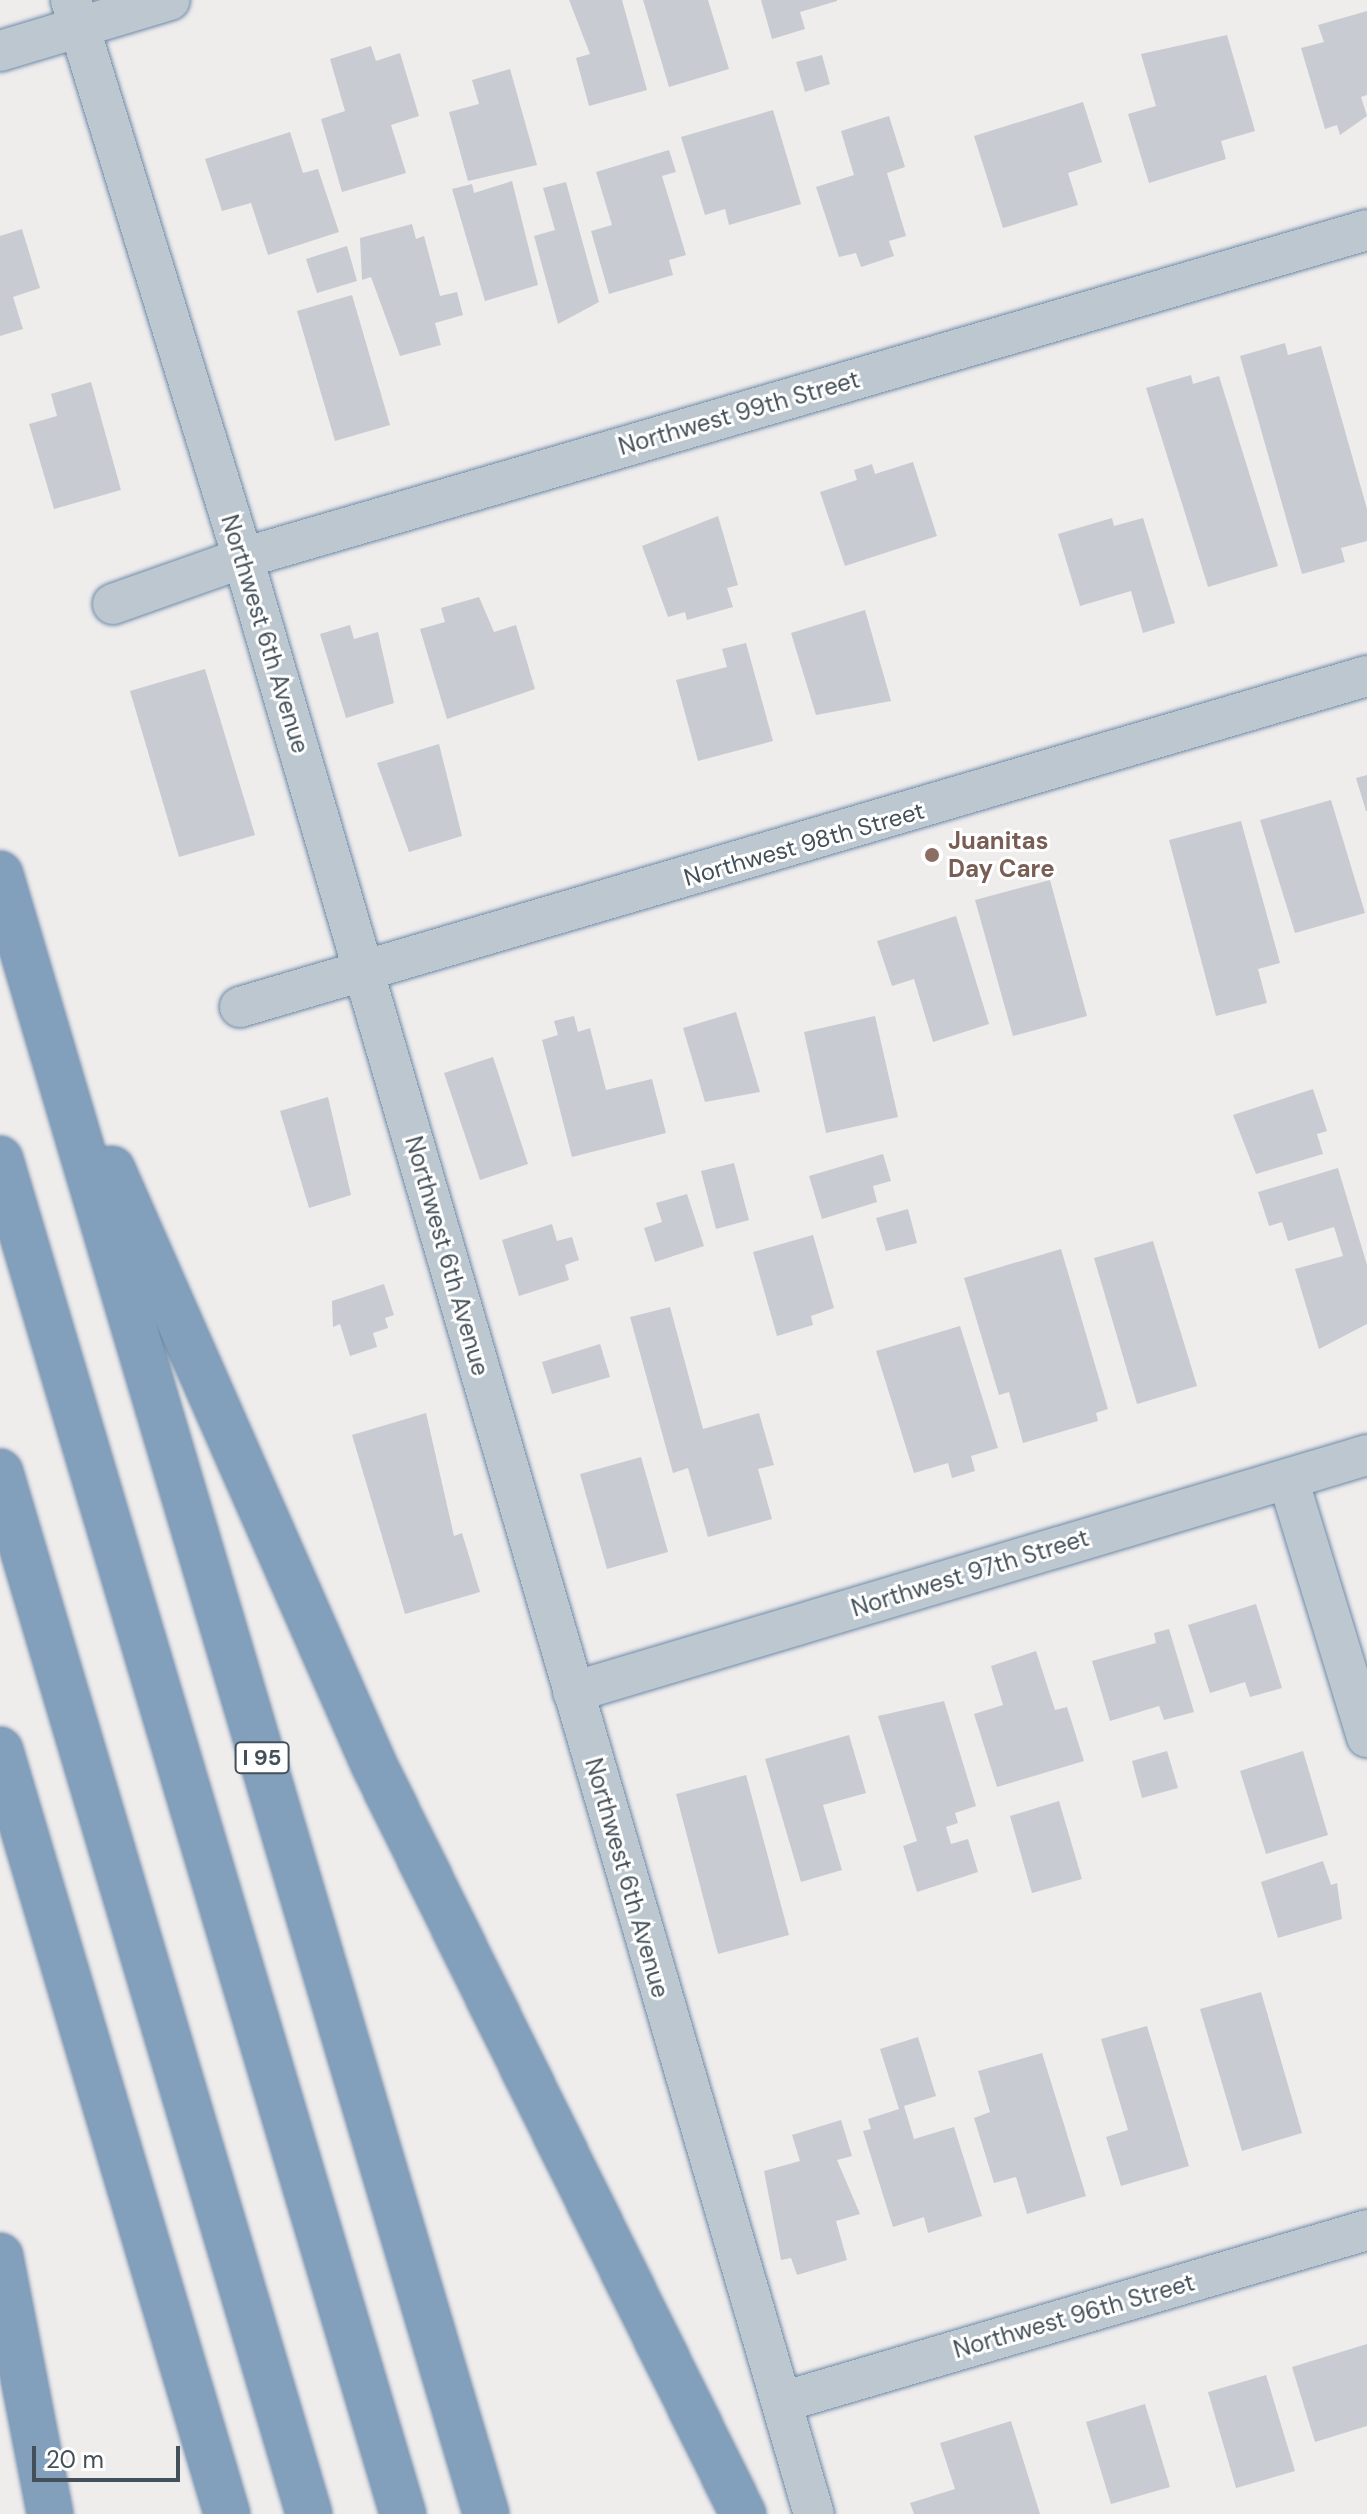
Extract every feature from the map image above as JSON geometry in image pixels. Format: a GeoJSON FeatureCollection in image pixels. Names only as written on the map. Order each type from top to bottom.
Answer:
{"type":"FeatureCollection","features":[{"type":"Feature","properties":{"kind":"highway","name":"I 95"},"geometry":{"type":"LineString","coordinates":[[0,874],[486,2514]]}},
{"type":"Feature","properties":{"kind":"highway"},"geometry":{"type":"LineString","coordinates":[[38,1002],[375,1767],[743,2514]]}},
{"type":"Feature","properties":{"kind":"highway"},"geometry":{"type":"LineString","coordinates":[[0,1159],[403,2514]]}},
{"type":"Feature","properties":{"kind":"highway"},"geometry":{"type":"LineString","coordinates":[[0,1472],[309,2514]]}},
{"type":"Feature","properties":{"kind":"highway"},"geometry":{"type":"LineString","coordinates":[[0,1750],[227,2514]]}},
{"type":"Feature","properties":{"kind":"highway"},"geometry":{"type":"LineString","coordinates":[[0,2256],[50,2514]]}},
{"type":"Feature","properties":{"kind":"street"},"geometry":{"type":"LineString","coordinates":[[0,51],[75,14],[170,0]]}},
{"type":"Feature","properties":{"kind":"street","name":"Northwest 6th Avenue"},"geometry":{"type":"LineString","coordinates":[[75,14],[243,558],[814,2514]]}},
{"type":"Feature","properties":{"kind":"street","name":"Northwest 99th Street"},"geometry":{"type":"LineString","coordinates":[[113,604],[243,558],[1367,230]]}},
{"type":"Feature","properties":{"kind":"street","name":"Northwest 98th Street"},"geometry":{"type":"LineString","coordinates":[[240,1007],[1367,676]]}},
{"type":"Feature","properties":{"kind":"street","name":"Northwest 97th Street"},"geometry":{"type":"LineString","coordinates":[[573,1692],[1367,1455]]}},
{"type":"Feature","properties":{"kind":"street"},"geometry":{"type":"LineString","coordinates":[[1288,1479],[1367,1737]]}},
{"type":"Feature","properties":{"kind":"street","name":"Northwest 96th Street"},"geometry":{"type":"LineString","coordinates":[[782,2402],[1367,2230]]}},
{"type":"Feature","properties":{"kind":"building"},"geometry":{"type":"Polygon","coordinates":[[[569,0],[622,0],[647,90],[589,106],[576,58],[590,54],[569,0]]]}},
{"type":"Feature","properties":{"kind":"building"},"geometry":{"type":"Polygon","coordinates":[[[643,0],[708,0],[729,69],[669,87],[643,0]]]}},
{"type":"Feature","properties":{"kind":"building"},"geometry":{"type":"Polygon","coordinates":[[[761,0],[837,1],[800,12],[805,29],[772,39],[761,0]]]}},
{"type":"Feature","properties":{"kind":"building"},"geometry":{"type":"Polygon","coordinates":[[[1367,11],[1367,95],[1361,97],[1367,116],[1340,135],[1337,125],[1325,129],[1301,48],[1324,42],[1318,25],[1367,11]]]}},
{"type":"Feature","properties":{"kind":"building"},"geometry":{"type":"Polygon","coordinates":[[[1227,35],[1255,131],[1221,141],[1226,159],[1149,183],[1128,114],[1156,106],[1141,54],[1227,35]]]}},
{"type":"Feature","properties":{"kind":"building"},"geometry":{"type":"Polygon","coordinates":[[[371,46],[376,61],[400,53],[419,116],[391,125],[406,173],[342,192],[321,119],[345,111],[330,59],[371,46]]]}},
{"type":"Feature","properties":{"kind":"building"},"geometry":{"type":"Polygon","coordinates":[[[822,55],[830,84],[805,92],[796,62],[822,55]]]}},
{"type":"Feature","properties":{"kind":"building"},"geometry":{"type":"Polygon","coordinates":[[[510,69],[537,165],[468,181],[449,112],[479,104],[472,80],[510,69]]]}},
{"type":"Feature","properties":{"kind":"building"},"geometry":{"type":"Polygon","coordinates":[[[1083,102],[1102,162],[1068,173],[1078,205],[1003,228],[974,136],[1083,102]]]}},
{"type":"Feature","properties":{"kind":"building"},"geometry":{"type":"Polygon","coordinates":[[[773,110],[801,204],[729,225],[725,209],[705,215],[681,137],[773,110]]]}},
{"type":"Feature","properties":{"kind":"building"},"geometry":{"type":"Polygon","coordinates":[[[889,116],[905,167],[887,173],[906,236],[889,241],[894,256],[861,267],[856,253],[839,257],[816,187],[854,175],[841,131],[889,116]]]}},
{"type":"Feature","properties":{"kind":"building"},"geometry":{"type":"Polygon","coordinates":[[[290,132],[303,173],[318,169],[339,232],[268,255],[251,203],[222,211],[205,159],[290,132]]]}},
{"type":"Feature","properties":{"kind":"building"},"geometry":{"type":"Polygon","coordinates":[[[669,150],[676,172],[662,176],[686,255],[669,260],[673,275],[609,294],[591,231],[612,225],[596,172],[669,150]]]}},
{"type":"Feature","properties":{"kind":"building"},"geometry":{"type":"Polygon","coordinates":[[[512,181],[538,285],[485,301],[452,189],[472,184],[474,193],[512,181]]]}},
{"type":"Feature","properties":{"kind":"building"},"geometry":{"type":"Polygon","coordinates":[[[566,182],[599,302],[558,324],[534,236],[555,230],[543,188],[566,182]]]}},
{"type":"Feature","properties":{"kind":"building"},"geometry":{"type":"Polygon","coordinates":[[[412,224],[416,239],[424,236],[440,296],[457,292],[463,315],[435,323],[441,345],[400,356],[371,277],[362,280],[360,238],[412,224]]]}},
{"type":"Feature","properties":{"kind":"building"},"geometry":{"type":"Polygon","coordinates":[[[22,229],[40,288],[13,297],[23,329],[0,336],[0,236],[22,229]]]}},
{"type":"Feature","properties":{"kind":"building"},"geometry":{"type":"Polygon","coordinates":[[[347,246],[357,281],[317,293],[306,259],[347,246]]]}},
{"type":"Feature","properties":{"kind":"building"},"geometry":{"type":"Polygon","coordinates":[[[352,295],[390,425],[335,441],[297,311],[352,295]]]}},
{"type":"Feature","properties":{"kind":"building"},"geometry":{"type":"Polygon","coordinates":[[[1285,343],[1288,355],[1321,346],[1367,509],[1367,541],[1341,548],[1345,562],[1302,574],[1240,356],[1285,343]]]}},
{"type":"Feature","properties":{"kind":"building"},"geometry":{"type":"Polygon","coordinates":[[[1191,375],[1193,384],[1219,376],[1278,566],[1208,587],[1146,388],[1191,375]]]}},
{"type":"Feature","properties":{"kind":"building"},"geometry":{"type":"Polygon","coordinates":[[[91,382],[121,490],[54,509],[29,424],[57,416],[51,394],[91,382]]]}},
{"type":"Feature","properties":{"kind":"building"},"geometry":{"type":"Polygon","coordinates":[[[913,462],[937,536],[845,566],[820,492],[857,480],[854,470],[872,464],[875,474],[913,462]]]}},
{"type":"Feature","properties":{"kind":"building"},"geometry":{"type":"Polygon","coordinates":[[[718,516],[738,585],[727,588],[733,607],[687,620],[685,612],[668,617],[642,546],[718,516]]]}},
{"type":"Feature","properties":{"kind":"building"},"geometry":{"type":"Polygon","coordinates":[[[1112,518],[1114,526],[1143,518],[1175,623],[1143,633],[1131,591],[1080,606],[1058,534],[1112,518]]]}},
{"type":"Feature","properties":{"kind":"building"},"geometry":{"type":"Polygon","coordinates":[[[479,597],[494,632],[516,625],[535,689],[447,719],[420,629],[445,622],[441,608],[479,597]]]}},
{"type":"Feature","properties":{"kind":"building"},"geometry":{"type":"Polygon","coordinates":[[[865,610],[891,701],[816,715],[791,633],[865,610]]]}},
{"type":"Feature","properties":{"kind":"building"},"geometry":{"type":"Polygon","coordinates":[[[350,625],[354,639],[378,632],[394,703],[346,718],[320,634],[350,625]]]}},
{"type":"Feature","properties":{"kind":"building"},"geometry":{"type":"Polygon","coordinates":[[[746,643],[773,741],[698,761],[676,680],[727,667],[722,649],[746,643]]]}},
{"type":"Feature","properties":{"kind":"building"},"geometry":{"type":"Polygon","coordinates":[[[205,669],[255,835],[179,857],[130,691],[205,669]]]}},
{"type":"Feature","properties":{"kind":"building"},"geometry":{"type":"Polygon","coordinates":[[[439,744],[462,836],[409,852],[377,763],[439,744]]]}},
{"type":"Feature","properties":{"kind":"building"},"geometry":{"type":"Polygon","coordinates":[[[1367,775],[1367,811],[1366,811],[1356,778],[1367,775]]]}},
{"type":"Feature","properties":{"kind":"building"},"geometry":{"type":"Polygon","coordinates":[[[1331,800],[1365,913],[1295,933],[1260,820],[1331,800]]]}},
{"type":"Feature","properties":{"kind":"building"},"geometry":{"type":"Polygon","coordinates":[[[1241,821],[1280,963],[1258,969],[1267,1003],[1216,1016],[1169,840],[1241,821]]]}},
{"type":"Feature","properties":{"kind":"building"},"geometry":{"type":"Polygon","coordinates":[[[1050,880],[1087,1016],[1013,1036],[975,900],[1050,880]]]}},
{"type":"Feature","properties":{"kind":"building"},"geometry":{"type":"Polygon","coordinates":[[[956,916],[989,1024],[933,1042],[914,979],[892,986],[877,941],[956,916]]]}},
{"type":"Feature","properties":{"kind":"building"},"geometry":{"type":"Polygon","coordinates":[[[736,1012],[760,1092],[705,1102],[683,1028],[736,1012]]]}},
{"type":"Feature","properties":{"kind":"building"},"geometry":{"type":"Polygon","coordinates":[[[574,1016],[578,1032],[590,1028],[606,1090],[652,1079],[666,1133],[572,1157],[542,1040],[558,1035],[554,1021],[574,1016]]]}},
{"type":"Feature","properties":{"kind":"building"},"geometry":{"type":"Polygon","coordinates":[[[875,1016],[898,1117],[826,1133],[804,1032],[875,1016]]]}},
{"type":"Feature","properties":{"kind":"building"},"geometry":{"type":"Polygon","coordinates":[[[493,1057],[528,1164],[480,1180],[444,1073],[493,1057]]]}},
{"type":"Feature","properties":{"kind":"building"},"geometry":{"type":"Polygon","coordinates":[[[1313,1089],[1327,1131],[1317,1134],[1323,1154],[1256,1174],[1233,1115],[1313,1089]]]}},
{"type":"Feature","properties":{"kind":"building"},"geometry":{"type":"Polygon","coordinates":[[[328,1097],[351,1195],[309,1208],[280,1111],[328,1097]]]}},
{"type":"Feature","properties":{"kind":"building"},"geometry":{"type":"Polygon","coordinates":[[[883,1154],[891,1181],[873,1186],[877,1202],[822,1219],[809,1176],[883,1154]]]}},
{"type":"Feature","properties":{"kind":"building"},"geometry":{"type":"Polygon","coordinates":[[[734,1163],[749,1220],[716,1229],[701,1171],[734,1163]]]}},
{"type":"Feature","properties":{"kind":"building"},"geometry":{"type":"Polygon","coordinates":[[[1338,1168],[1367,1265],[1367,1324],[1319,1349],[1295,1269],[1343,1256],[1334,1227],[1288,1241],[1282,1222],[1269,1226],[1258,1192],[1338,1168]]]}},
{"type":"Feature","properties":{"kind":"building"},"geometry":{"type":"Polygon","coordinates":[[[687,1194],[704,1246],[655,1262],[644,1228],[662,1222],[656,1203],[687,1194]]]}},
{"type":"Feature","properties":{"kind":"building"},"geometry":{"type":"Polygon","coordinates":[[[908,1209],[917,1243],[886,1251],[876,1218],[908,1209]]]}},
{"type":"Feature","properties":{"kind":"building"},"geometry":{"type":"Polygon","coordinates":[[[552,1224],[557,1241],[572,1237],[579,1260],[565,1265],[569,1280],[519,1296],[502,1240],[552,1224]]]}},
{"type":"Feature","properties":{"kind":"building"},"geometry":{"type":"Polygon","coordinates":[[[813,1235],[834,1308],[811,1316],[813,1325],[777,1336],[753,1252],[813,1235]]]}},
{"type":"Feature","properties":{"kind":"building"},"geometry":{"type":"Polygon","coordinates":[[[1153,1241],[1197,1386],[1137,1404],[1094,1258],[1153,1241]]]}},
{"type":"Feature","properties":{"kind":"building"},"geometry":{"type":"Polygon","coordinates":[[[1061,1249],[1108,1409],[1096,1413],[1098,1421],[1023,1443],[1009,1392],[999,1395],[964,1278],[1061,1249]]]}},
{"type":"Feature","properties":{"kind":"building"},"geometry":{"type":"Polygon","coordinates":[[[384,1284],[394,1315],[385,1318],[388,1328],[373,1333],[377,1347],[350,1356],[340,1324],[333,1327],[332,1301],[384,1284]]]}},
{"type":"Feature","properties":{"kind":"building"},"geometry":{"type":"Polygon","coordinates":[[[670,1307],[703,1429],[759,1413],[774,1465],[758,1469],[772,1519],[708,1537],[688,1468],[673,1473],[630,1317],[670,1307]]]}},
{"type":"Feature","properties":{"kind":"building"},"geometry":{"type":"Polygon","coordinates":[[[960,1326],[998,1448],[971,1456],[975,1471],[952,1478],[948,1463],[914,1473],[876,1351],[960,1326]]]}},
{"type":"Feature","properties":{"kind":"building"},"geometry":{"type":"Polygon","coordinates":[[[600,1344],[610,1377],[552,1394],[542,1362],[600,1344]]]}},
{"type":"Feature","properties":{"kind":"building"},"geometry":{"type":"Polygon","coordinates":[[[426,1413],[454,1536],[462,1533],[480,1592],[405,1614],[352,1435],[426,1413]]]}},
{"type":"Feature","properties":{"kind":"building"},"geometry":{"type":"Polygon","coordinates":[[[641,1457],[668,1552],[607,1569],[580,1474],[641,1457]]]}},
{"type":"Feature","properties":{"kind":"building"},"geometry":{"type":"Polygon","coordinates":[[[1256,1604],[1282,1688],[1250,1697],[1245,1682],[1210,1693],[1188,1625],[1256,1604]]]}},
{"type":"Feature","properties":{"kind":"building"},"geometry":{"type":"Polygon","coordinates":[[[1169,1629],[1194,1712],[1164,1720],[1159,1706],[1110,1721],[1092,1661],[1156,1643],[1154,1633],[1169,1629]]]}},
{"type":"Feature","properties":{"kind":"building"},"geometry":{"type":"Polygon","coordinates":[[[1036,1651],[1055,1710],[1067,1707],[1084,1761],[997,1787],[974,1714],[1003,1705],[991,1666],[1036,1651]]]}},
{"type":"Feature","properties":{"kind":"building"},"geometry":{"type":"Polygon","coordinates":[[[944,1701],[976,1806],[955,1813],[958,1823],[946,1827],[951,1844],[968,1839],[978,1872],[917,1892],[903,1846],[917,1841],[878,1716],[944,1701]]]}},
{"type":"Feature","properties":{"kind":"building"},"geometry":{"type":"Polygon","coordinates":[[[849,1735],[866,1793],[823,1805],[842,1870],[801,1882],[765,1759],[849,1735]]]}},
{"type":"Feature","properties":{"kind":"building"},"geometry":{"type":"Polygon","coordinates":[[[1167,1751],[1178,1788],[1142,1798],[1132,1761],[1167,1751]]]}},
{"type":"Feature","properties":{"kind":"building"},"geometry":{"type":"Polygon","coordinates":[[[1303,1751],[1328,1835],[1266,1854],[1240,1771],[1303,1751]]]}},
{"type":"Feature","properties":{"kind":"building"},"geometry":{"type":"Polygon","coordinates":[[[746,1775],[789,1935],[718,1954],[676,1794],[746,1775]]]}},
{"type":"Feature","properties":{"kind":"building"},"geometry":{"type":"Polygon","coordinates":[[[1059,1801],[1082,1879],[1032,1893],[1010,1816],[1059,1801]]]}},
{"type":"Feature","properties":{"kind":"building"},"geometry":{"type":"Polygon","coordinates":[[[1323,1861],[1331,1885],[1337,1883],[1342,1919],[1278,1938],[1261,1882],[1323,1861]]]}},
{"type":"Feature","properties":{"kind":"building"},"geometry":{"type":"Polygon","coordinates":[[[1261,1992],[1302,2133],[1242,2151],[1200,2009],[1261,1992]]]}},
{"type":"Feature","properties":{"kind":"building"},"geometry":{"type":"Polygon","coordinates":[[[1147,2026],[1189,2166],[1121,2186],[1106,2137],[1128,2130],[1101,2039],[1147,2026]]]}},
{"type":"Feature","properties":{"kind":"building"},"geometry":{"type":"Polygon","coordinates":[[[918,2037],[936,2096],[904,2106],[914,2139],[954,2127],[982,2216],[928,2233],[924,2217],[893,2227],[863,2131],[871,2129],[868,2119],[899,2109],[880,2049],[918,2037]]]}},
{"type":"Feature","properties":{"kind":"building"},"geometry":{"type":"Polygon","coordinates":[[[1042,2053],[1086,2196],[1027,2214],[1016,2177],[994,2183],[974,2118],[990,2112],[978,2071],[1042,2053]]]}},
{"type":"Feature","properties":{"kind":"building"},"geometry":{"type":"Polygon","coordinates":[[[841,2120],[852,2156],[837,2160],[860,2214],[836,2221],[847,2260],[797,2275],[791,2258],[781,2260],[764,2171],[800,2161],[792,2135],[841,2120]]]}},
{"type":"Feature","properties":{"kind":"building"},"geometry":{"type":"Polygon","coordinates":[[[1367,2344],[1367,2426],[1315,2442],[1292,2367],[1367,2344]]]}},
{"type":"Feature","properties":{"kind":"building"},"geometry":{"type":"Polygon","coordinates":[[[1266,2375],[1295,2471],[1236,2488],[1208,2392],[1266,2375]]]}},
{"type":"Feature","properties":{"kind":"building"},"geometry":{"type":"Polygon","coordinates":[[[1145,2404],[1170,2487],[1111,2504],[1086,2422],[1145,2404]]]}},
{"type":"Feature","properties":{"kind":"building"},"geometry":{"type":"Polygon","coordinates":[[[1011,2421],[1040,2514],[914,2514],[910,2503],[955,2489],[940,2443],[1011,2421]]]}},
{"type":"Feature","properties":{"kind":"place","name":"Juanitas Day Care"},"geometry":{"type":"Point","coordinates":[932,855]}}]}
